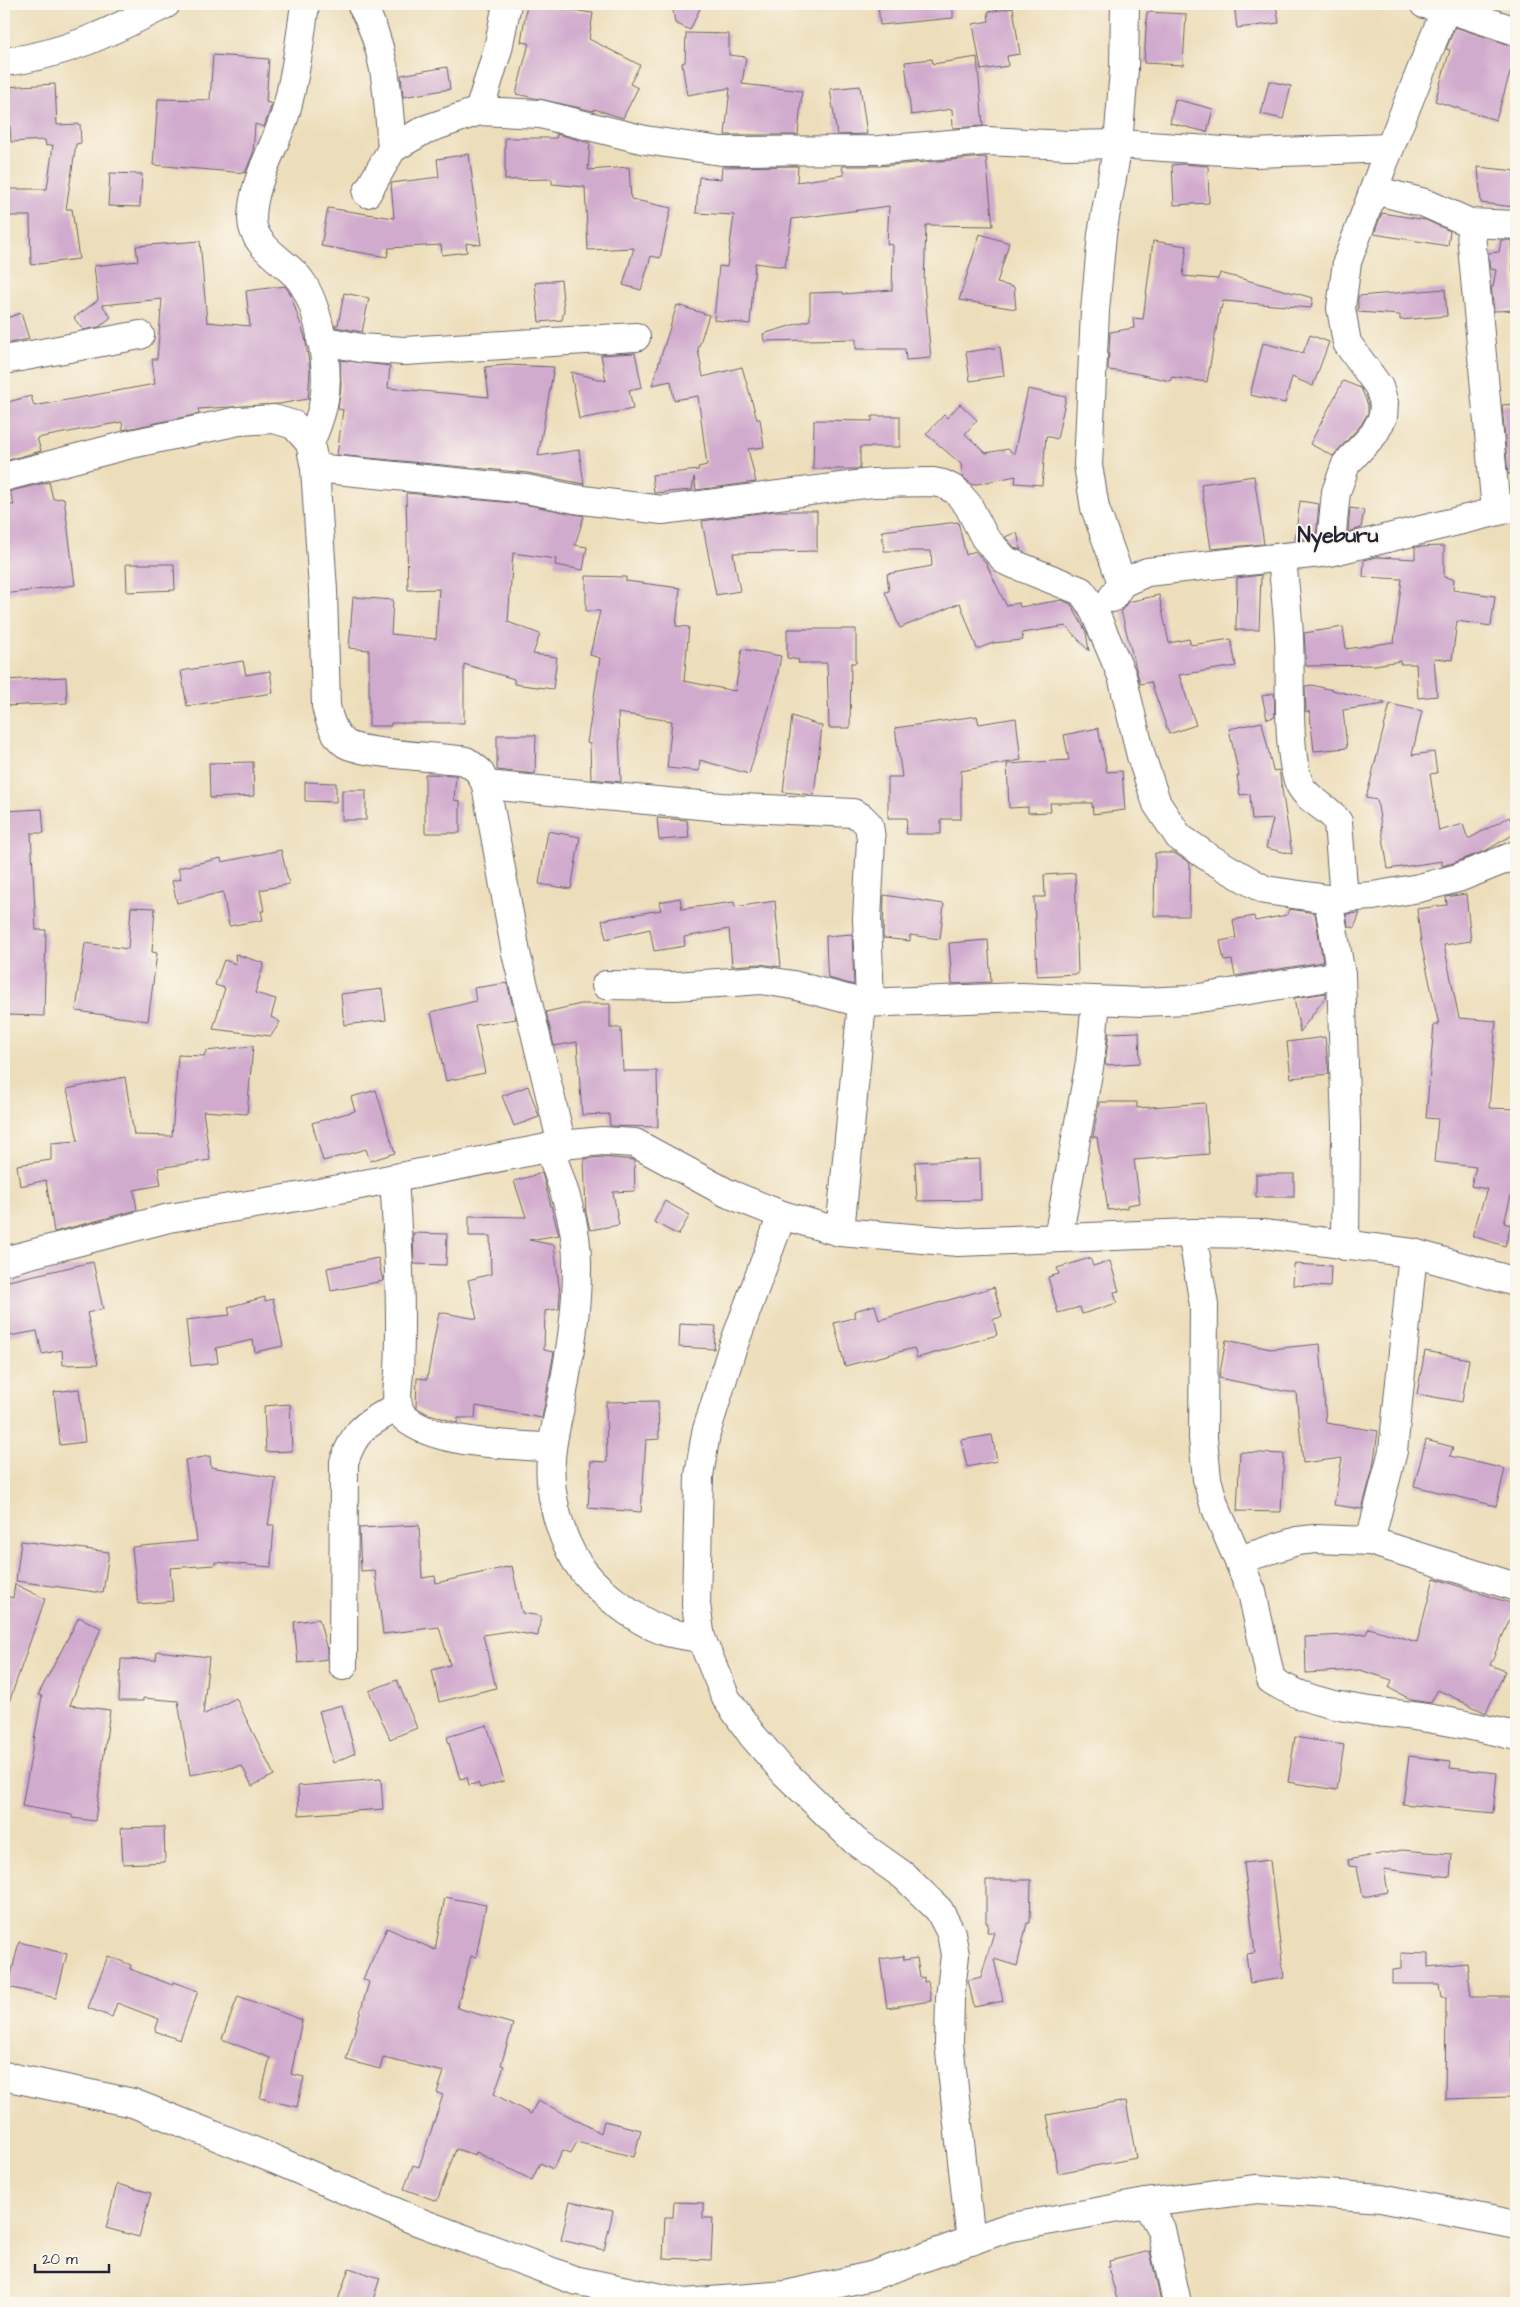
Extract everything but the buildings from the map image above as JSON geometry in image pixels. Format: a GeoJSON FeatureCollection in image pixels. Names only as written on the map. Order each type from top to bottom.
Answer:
{"type":"FeatureCollection","features":[{"type":"Feature","properties":{"kind":"street"},"geometry":{"type":"LineString","coordinates":[[4,62],[65,50],[104,34],[166,4]]}},
{"type":"Feature","properties":{"kind":"street"},"geometry":{"type":"LineString","coordinates":[[305,4],[299,50],[285,114],[254,200],[252,221],[256,235],[267,249],[296,275],[309,292],[315,307],[321,340],[325,397],[313,455],[323,590],[326,706],[330,722],[346,744],[365,750],[466,761],[479,770],[486,786],[516,952],[570,1208],[577,1251],[576,1301],[571,1347],[552,1448],[551,1482],[556,1508],[576,1561],[600,1589],[638,1618],[664,1631],[701,1638]]}},
{"type":"Feature","properties":{"kind":"street"},"geometry":{"type":"LineString","coordinates":[[361,4],[369,18],[381,53],[392,149]]}},
{"type":"Feature","properties":{"kind":"street"},"geometry":{"type":"LineString","coordinates":[[479,111],[498,49],[507,4]]}},
{"type":"Feature","properties":{"kind":"street"},"geometry":{"type":"LineString","coordinates":[[1122,583],[1095,508],[1088,466],[1095,311],[1102,234],[1118,144],[1124,69],[1125,4]]}},
{"type":"Feature","properties":{"kind":"street"},"geometry":{"type":"LineString","coordinates":[[1330,552],[1336,492],[1346,464],[1374,434],[1383,417],[1384,403],[1379,387],[1347,343],[1341,308],[1347,262],[1390,148],[1431,5],[1516,31]]}},
{"type":"Feature","properties":{"kind":"street"},"geometry":{"type":"LineString","coordinates":[[367,194],[392,149],[424,130],[479,111],[540,114],[644,140],[720,151],[879,150],[986,141],[1068,145],[1118,144],[1254,154],[1390,148]]}},
{"type":"Feature","properties":{"kind":"street"},"geometry":{"type":"LineString","coordinates":[[1374,190],[1425,203],[1470,223],[1516,225]]}},
{"type":"Feature","properties":{"kind":"street"},"geometry":{"type":"LineString","coordinates":[[1104,629],[1110,600],[1122,583],[1147,572],[1330,552],[1506,509],[1470,223]]}},
{"type":"Feature","properties":{"kind":"street"},"geometry":{"type":"LineString","coordinates":[[4,360],[140,335]]}},
{"type":"Feature","properties":{"kind":"street"},"geometry":{"type":"LineString","coordinates":[[321,340],[360,348],[404,351],[636,337]]}},
{"type":"Feature","properties":{"kind":"street"},"geometry":{"type":"LineString","coordinates":[[4,477],[130,444],[239,421],[274,418],[294,425],[313,455],[526,489],[575,499],[662,510],[872,483],[933,482],[943,484],[955,490],[968,505],[985,538],[1006,561],[1081,592],[1092,606],[1104,629],[1122,676],[1142,756],[1157,804],[1179,837],[1211,859],[1265,890],[1336,899],[1419,888],[1458,878],[1516,855]]}},
{"type":"Feature","properties":{"kind":"street"},"geometry":{"type":"LineString","coordinates":[[1282,557],[1289,636],[1294,759],[1300,785],[1311,800],[1334,816],[1338,822],[1336,899],[1341,975],[1346,1126],[1345,1246]]}},
{"type":"Feature","properties":{"kind":"street"},"geometry":{"type":"LineString","coordinates":[[486,786],[721,806],[853,813],[861,817],[869,825],[866,1003],[840,1232]]}},
{"type":"Feature","properties":{"kind":"street"},"geometry":{"type":"LineString","coordinates":[[606,985],[675,986],[761,980],[793,985],[866,1003],[1021,997],[1096,1002],[1187,1000],[1341,975]]}},
{"type":"Feature","properties":{"kind":"street"},"geometry":{"type":"LineString","coordinates":[[1058,1238],[1089,1071],[1096,1002]]}},
{"type":"Feature","properties":{"kind":"street"},"geometry":{"type":"LineString","coordinates":[[4,1261],[169,1218],[309,1195],[556,1146],[602,1141],[635,1143],[727,1193],[782,1215],[840,1232],[958,1242],[1192,1233],[1263,1234],[1345,1246],[1413,1253],[1516,1282]]}},
{"type":"Feature","properties":{"kind":"street"},"geometry":{"type":"LineString","coordinates":[[394,1178],[401,1333],[397,1407],[405,1418],[422,1429],[463,1440],[552,1448]]}},
{"type":"Feature","properties":{"kind":"street"},"geometry":{"type":"LineString","coordinates":[[782,1215],[731,1352],[706,1433],[699,1476],[696,1605],[701,1638],[726,1698],[752,1735],[785,1773],[855,1841],[904,1876],[939,1910],[951,1933],[955,1955],[950,1998],[949,2043],[971,2241]]}},
{"type":"Feature","properties":{"kind":"street"},"geometry":{"type":"LineString","coordinates":[[1192,1233],[1204,1305],[1203,1438],[1208,1479],[1214,1504],[1252,1592],[1271,1680],[1288,1692],[1320,1703],[1435,1719],[1516,1736]]}},
{"type":"Feature","properties":{"kind":"street"},"geometry":{"type":"LineString","coordinates":[[1370,1541],[1393,1451],[1413,1253]]}},
{"type":"Feature","properties":{"kind":"street"},"geometry":{"type":"LineString","coordinates":[[343,1666],[344,1462],[351,1442],[362,1427],[397,1407]]}},
{"type":"Feature","properties":{"kind":"street"},"geometry":{"type":"LineString","coordinates":[[1239,1560],[1298,1541],[1315,1538],[1370,1541],[1516,1587]]}},
{"type":"Feature","properties":{"kind":"street"},"geometry":{"type":"LineString","coordinates":[[4,2076],[133,2104],[276,2160],[414,2220],[574,2280],[685,2303],[786,2295],[871,2276],[1007,2228],[1146,2203],[1257,2189],[1381,2198],[1516,2225]]}},
{"type":"Feature","properties":{"kind":"street"},"geometry":{"type":"LineString","coordinates":[[1146,2203],[1161,2229],[1177,2303]]}},
{"type":"Feature","properties":{"kind":"district","name":"Nyeburu"},"geometry":{"type":"Point","coordinates":[1338,535]}}]}
